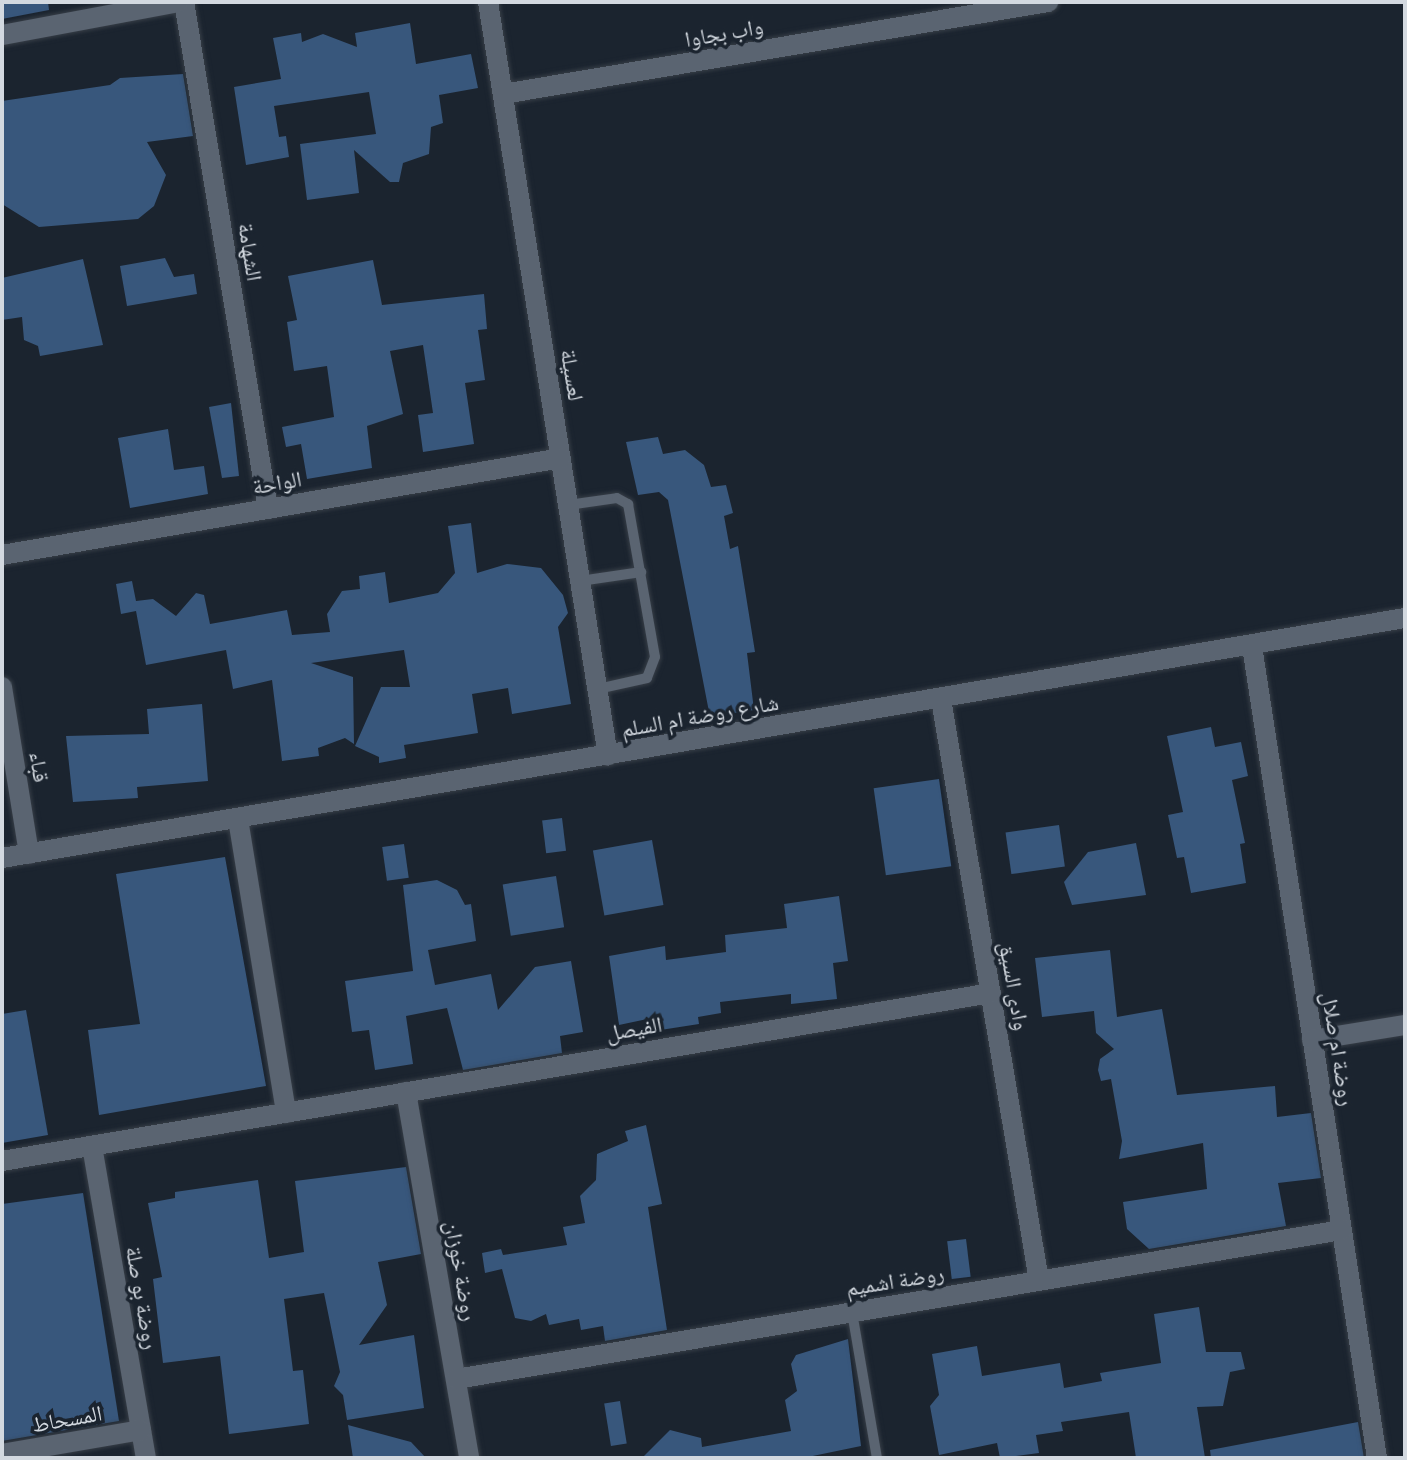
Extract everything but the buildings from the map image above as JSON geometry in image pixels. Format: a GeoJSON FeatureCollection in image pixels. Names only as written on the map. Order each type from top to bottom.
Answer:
{"type":"FeatureCollection","features":[{"type":"Feature","properties":{"kind":"street"},"geometry":{"type":"LineString","coordinates":[[2,35],[182,2]]}},
{"type":"Feature","properties":{"kind":"street","name":"الشهامة"},"geometry":{"type":"LineString","coordinates":[[182,2],[268,509]]}},
{"type":"Feature","properties":{"kind":"street","name":"لعسيلة"},"geometry":{"type":"LineString","coordinates":[[488,2],[608,756]]}},
{"type":"Feature","properties":{"kind":"street","name":"واب بجاوا"},"geometry":{"type":"LineString","coordinates":[[503,94],[1042,3]]}},
{"type":"Feature","properties":{"kind":"street","name":"الواحة"},"geometry":{"type":"LineString","coordinates":[[2,555],[561,458]]}},
{"type":"Feature","properties":{"kind":"street","name":"شارع روضة ام السلم"},"geometry":{"type":"LineString","coordinates":[[2,858],[1405,618]]}},
{"type":"Feature","properties":{"kind":"street","name":"روضة ام صلال"},"geometry":{"type":"LineString","coordinates":[[1252,646],[1377,1458]]}},
{"type":"Feature","properties":{"kind":"street","name":"قباء"},"geometry":{"type":"LineString","coordinates":[[2,687],[29,854]]}},
{"type":"Feature","properties":{"kind":"street","name":"وادى السيق"},"geometry":{"type":"LineString","coordinates":[[941,699],[1039,1281]]}},
{"type":"Feature","properties":{"kind":"street"},"geometry":{"type":"LineString","coordinates":[[238,819],[286,1113]]}},
{"type":"Feature","properties":{"kind":"street","name":"الفيصل"},"geometry":{"type":"LineString","coordinates":[[2,1161],[991,993]]}},
{"type":"Feature","properties":{"kind":"street"},"geometry":{"type":"LineString","coordinates":[[1312,1040],[1405,1025]]}},
{"type":"Feature","properties":{"kind":"street","name":"روضة خوزان"},"geometry":{"type":"LineString","coordinates":[[406,1092],[469,1458]]}},
{"type":"Feature","properties":{"kind":"street","name":"روضة بو صلة"},"geometry":{"type":"LineString","coordinates":[[92,1146],[146,1458]]}},
{"type":"Feature","properties":{"kind":"street","name":"روضة اشميم"},"geometry":{"type":"LineString","coordinates":[[456,1379],[1342,1230]]}},
{"type":"Feature","properties":{"kind":"street","name":"المسحاط"},"geometry":{"type":"LineString","coordinates":[[2,1454],[141,1430]]}},
{"type":"Feature","properties":{"kind":"lane"},"geometry":{"type":"LineString","coordinates":[[568,505],[623,500],[630,510],[641,572],[653,672],[640,681],[598,689]]}},
{"type":"Feature","properties":{"kind":"lane"},"geometry":{"type":"LineString","coordinates":[[580,581],[641,572]]}},
{"type":"Feature","properties":{"kind":"lane"},"geometry":{"type":"LineString","coordinates":[[852,1312],[877,1458]]}}]}
